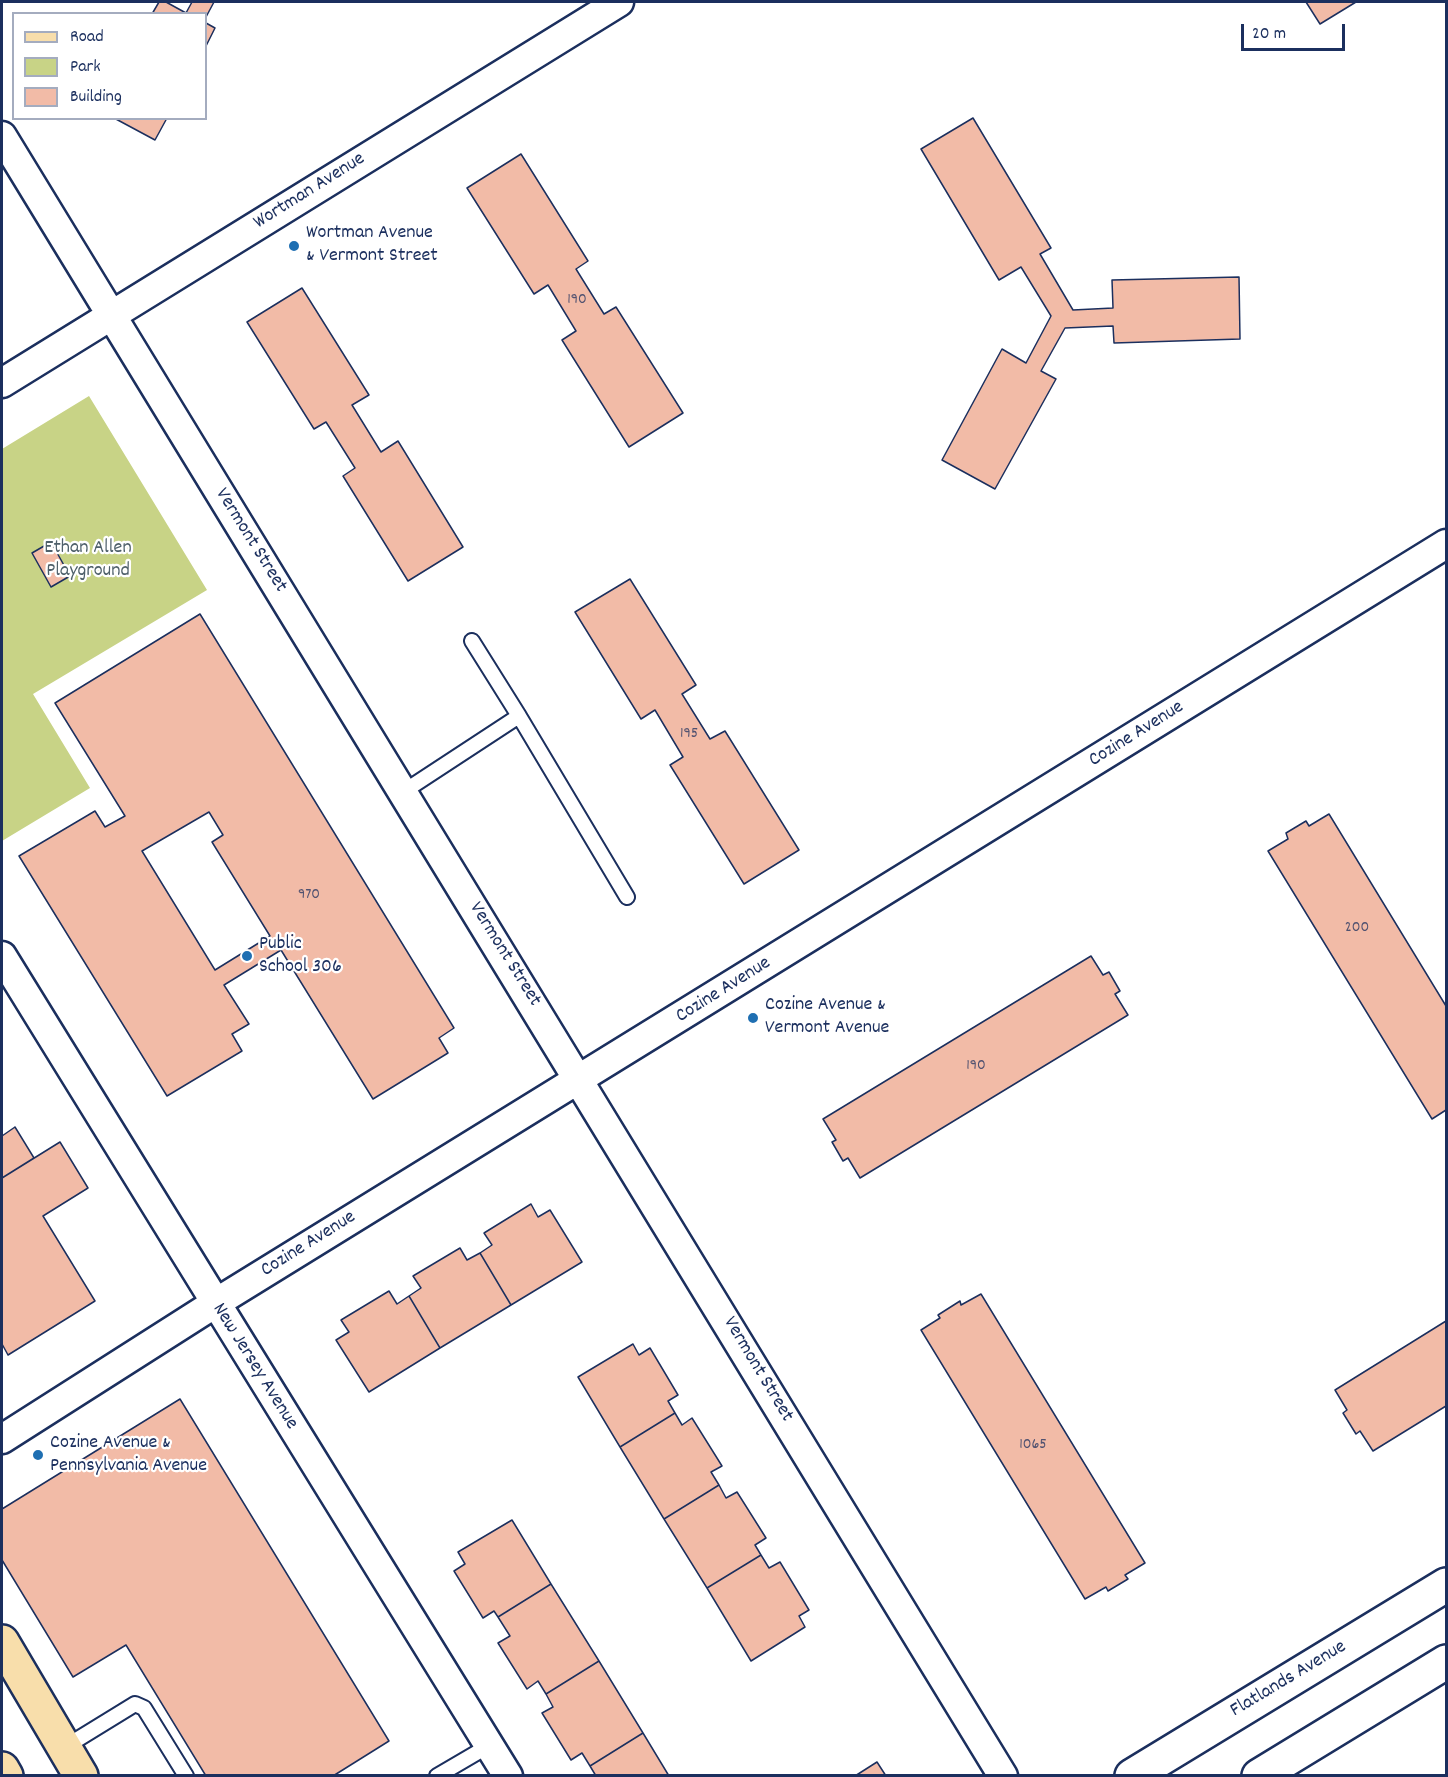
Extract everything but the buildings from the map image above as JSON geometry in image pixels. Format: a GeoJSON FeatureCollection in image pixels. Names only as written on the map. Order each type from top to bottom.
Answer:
{"type":"FeatureCollection","features":[{"type":"Feature","properties":{"kind":"main road","name":"Flatlands Avenue"},"geometry":{"type":"LineString","coordinates":[[1132,1776],[1446,1585]]}},
{"type":"Feature","properties":{"kind":"main road"},"geometry":{"type":"LineString","coordinates":[[2,1642],[81,1776]]}},
{"type":"Feature","properties":{"kind":"main road"},"geometry":{"type":"LineString","coordinates":[[1259,1776],[1446,1662]]}},
{"type":"Feature","properties":{"kind":"main road"},"geometry":{"type":"LineString","coordinates":[[2,1768],[6,1776]]}},
{"type":"Feature","properties":{"kind":"street","name":"Wortman Avenue"},"geometry":{"type":"LineString","coordinates":[[2,383],[619,2]]}},
{"type":"Feature","properties":{"kind":"street","name":"Vermont Street"},"geometry":{"type":"LineString","coordinates":[[2,136],[580,1079],[1003,1776]]}},
{"type":"Feature","properties":{"kind":"street","name":"Cozine Avenue"},"geometry":{"type":"LineString","coordinates":[[2,1439],[214,1304],[1446,544]]}},
{"type":"Feature","properties":{"kind":"street","name":"New Jersey Avenue"},"geometry":{"type":"LineString","coordinates":[[2,956],[214,1304],[508,1776]]}},
{"type":"Feature","properties":{"kind":"lane"},"geometry":{"type":"LineString","coordinates":[[472,640],[627,897]]}},
{"type":"Feature","properties":{"kind":"lane"},"geometry":{"type":"LineString","coordinates":[[403,792],[519,716]]}},
{"type":"Feature","properties":{"kind":"lane"},"geometry":{"type":"LineString","coordinates":[[64,1748],[135,1704],[144,1708],[186,1776]]}},
{"type":"Feature","properties":{"kind":"lane"},"geometry":{"type":"LineString","coordinates":[[437,1776],[490,1745]]}},
{"type":"Feature","properties":{"kind":"green space","name":"Ethan Allen Playground"},"geometry":{"type":"Polygon","coordinates":[[[89,396],[207,590],[33,694],[90,788],[2,841],[2,449],[89,396]]]}},
{"type":"Feature","properties":{"kind":"place","name":"Wortman Avenue & Vermont Street"},"geometry":{"type":"Point","coordinates":[294,246]}},
{"type":"Feature","properties":{"kind":"place","name":"Public School 306"},"geometry":{"type":"Point","coordinates":[247,956]}},
{"type":"Feature","properties":{"kind":"place","name":"Cozine Avenue & Vermont Avenue"},"geometry":{"type":"Point","coordinates":[753,1018]}},
{"type":"Feature","properties":{"kind":"place","name":"Cozine Avenue & Pennsylvania Avenue"},"geometry":{"type":"Point","coordinates":[38,1455]}}]}
